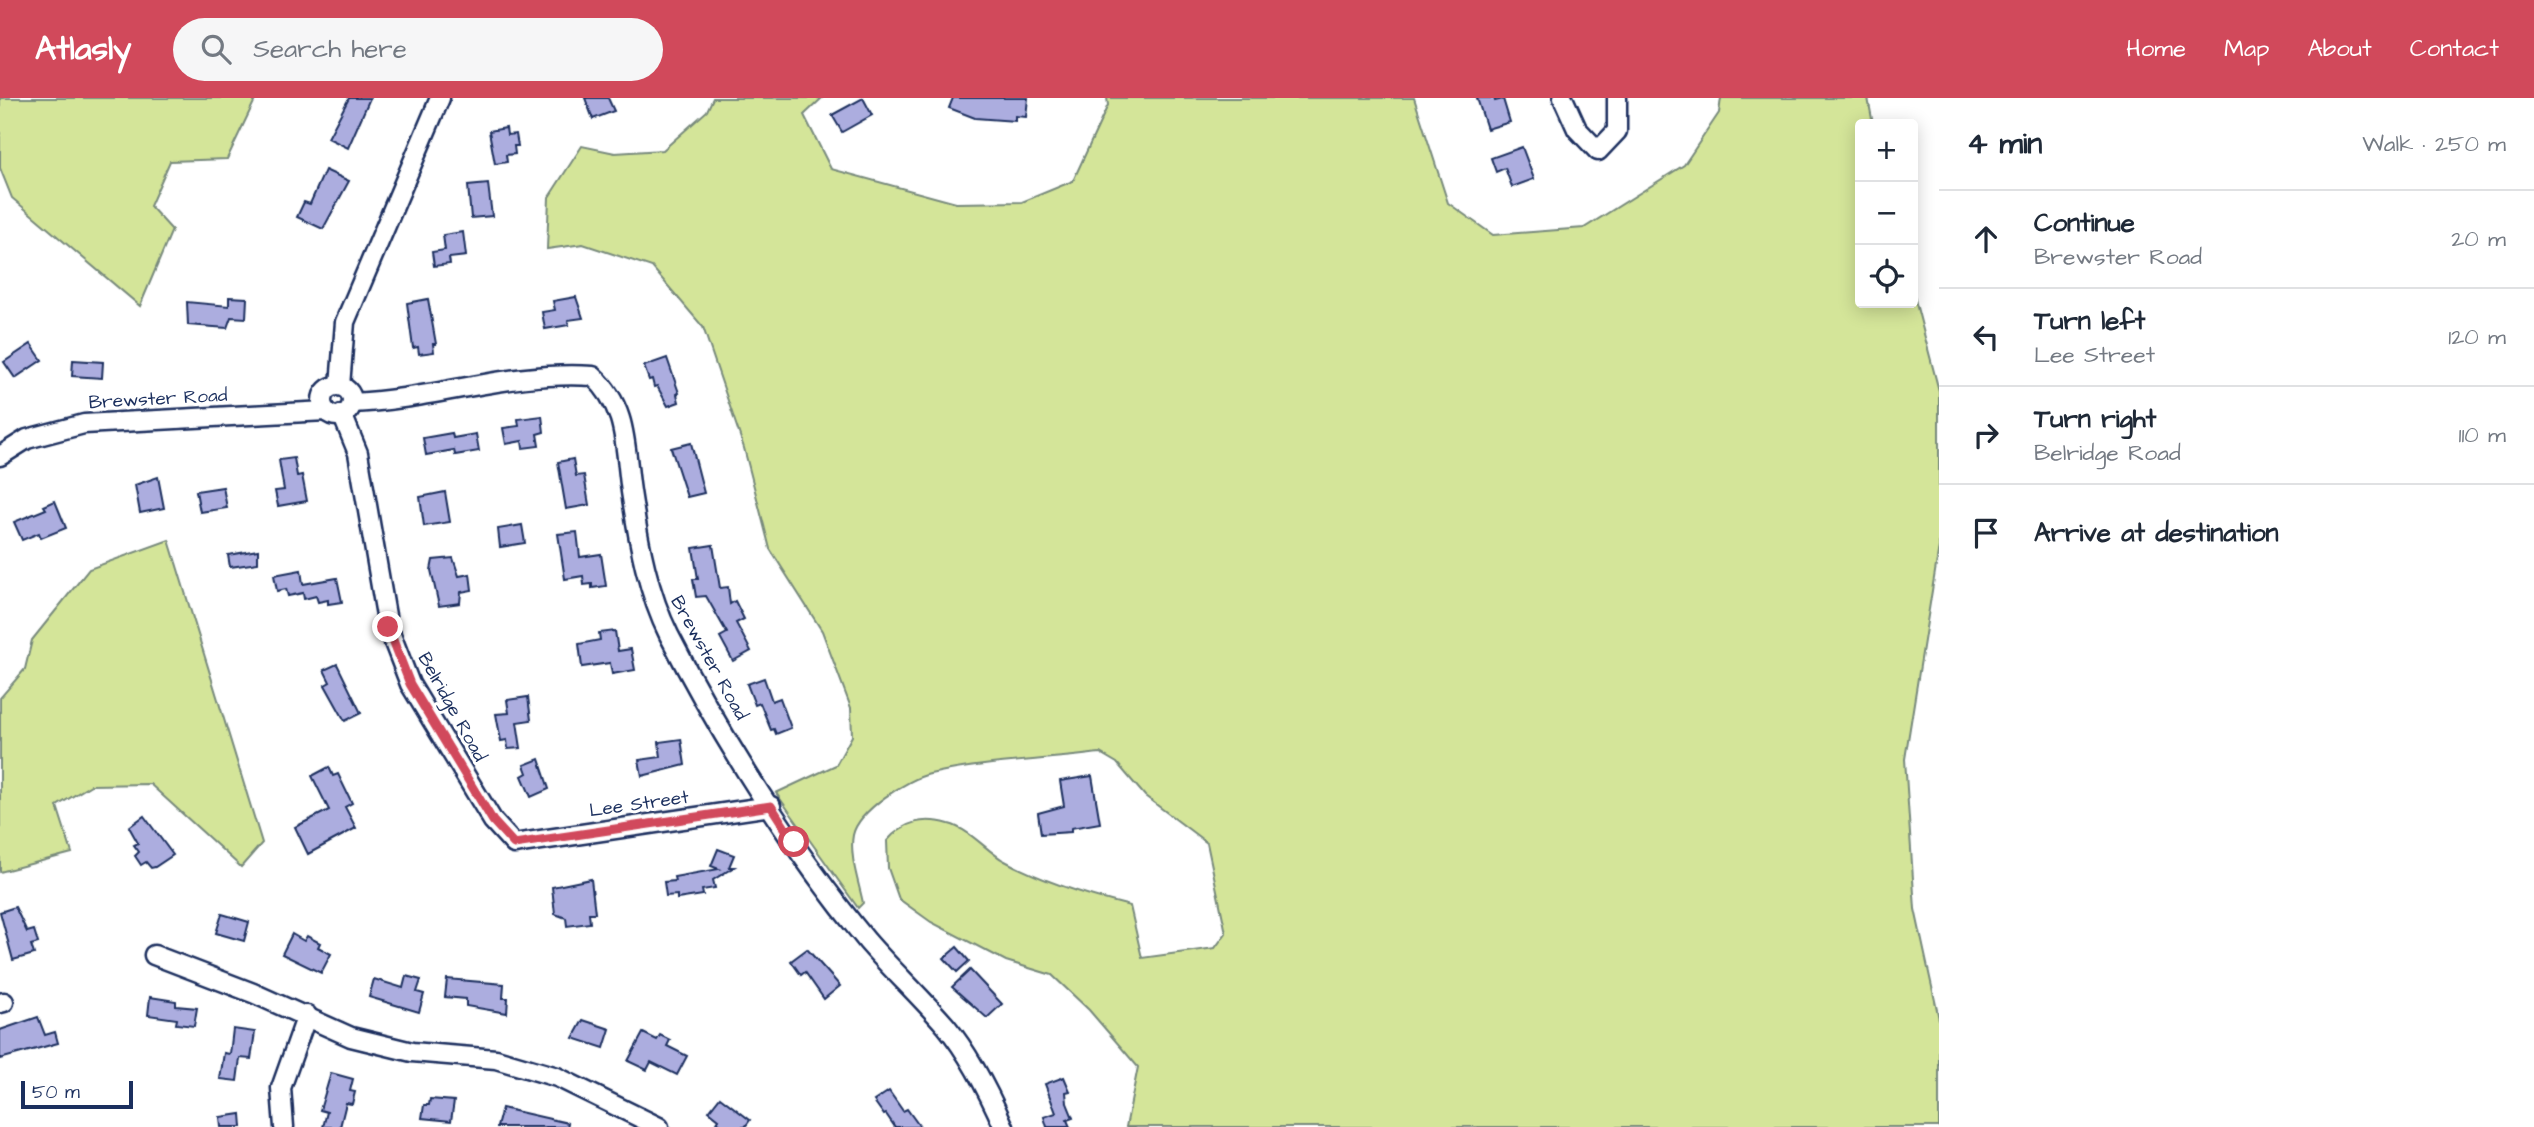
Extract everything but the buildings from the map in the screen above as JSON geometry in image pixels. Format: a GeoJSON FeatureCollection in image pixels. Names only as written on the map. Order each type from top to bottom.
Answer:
{"type":"FeatureCollection","features":[{"type":"Feature","properties":{"kind":"street"},"geometry":{"type":"LineString","coordinates":[[340,409],[322,400],[325,392],[340,386],[345,322],[440,98]]}},
{"type":"Feature","properties":{"kind":"street"},"geometry":{"type":"LineString","coordinates":[[1563,98],[1577,129],[1598,152],[1617,131],[1617,98]]}},
{"type":"Feature","properties":{"kind":"street","name":"Brewster Road"},"geometry":{"type":"LineString","coordinates":[[0,456],[27,439],[84,424],[340,409],[545,374],[593,376],[611,392],[622,421],[632,499],[652,598],[670,636],[771,806],[867,941],[948,1028],[990,1096],[1004,1127]]}},
{"type":"Feature","properties":{"kind":"street","name":"Belridge Road"},"geometry":{"type":"LineString","coordinates":[[340,386],[348,390],[340,409],[358,453],[388,627],[410,684],[493,821],[514,844]]}},
{"type":"Feature","properties":{"kind":"street","name":"Lee Street"},"geometry":{"type":"LineString","coordinates":[[514,844],[771,806]]}},
{"type":"Feature","properties":{"kind":"street"},"geometry":{"type":"LineString","coordinates":[[154,955],[307,1015],[351,1037],[412,1052],[496,1059],[557,1077],[659,1127]]}},
{"type":"Feature","properties":{"kind":"street"},"geometry":{"type":"LineString","coordinates":[[284,1127],[281,1088],[307,1015]]}},
{"type":"Feature","properties":{"kind":"green space"},"geometry":{"type":"Polygon","coordinates":[[[0,98],[256,98],[227,159],[170,161],[150,206],[172,230],[140,306],[12,198],[0,168],[0,98]]]}},
{"type":"Feature","properties":{"kind":"green space"},"geometry":{"type":"Polygon","coordinates":[[[713,98],[822,98],[804,115],[831,169],[956,203],[1022,202],[1073,181],[1108,105],[1107,98],[1414,98],[1448,203],[1493,235],[1584,228],[1684,165],[1719,113],[1721,98],[1868,98],[1872,119],[1855,119],[1855,308],[1917,308],[1939,391],[1939,547],[1905,759],[1915,909],[1939,1019],[1939,1127],[1126,1127],[1138,1067],[1089,1010],[1052,975],[1006,961],[931,922],[899,899],[888,868],[887,841],[900,829],[923,821],[949,824],[963,830],[1003,860],[1033,875],[1130,906],[1142,958],[1215,948],[1226,933],[1207,843],[1145,796],[1117,763],[1100,753],[951,770],[920,777],[897,789],[873,806],[853,835],[853,860],[863,903],[858,908],[776,793],[836,765],[852,736],[851,708],[822,631],[770,549],[744,448],[703,327],[652,267],[583,244],[547,249],[549,197],[582,146],[615,153],[663,150],[707,111],[713,98]]]}},
{"type":"Feature","properties":{"kind":"green space"},"geometry":{"type":"Polygon","coordinates":[[[169,540],[262,843],[241,867],[150,784],[91,785],[57,806],[72,853],[0,872],[0,698],[25,669],[32,640],[89,569],[169,540]]]}},
{"type":"Feature","properties":{"kind":"route"},"geometry":{"type":"LineString","coordinates":[[388,627],[410,684],[493,821],[514,844],[771,806],[794,842]]}}]}
